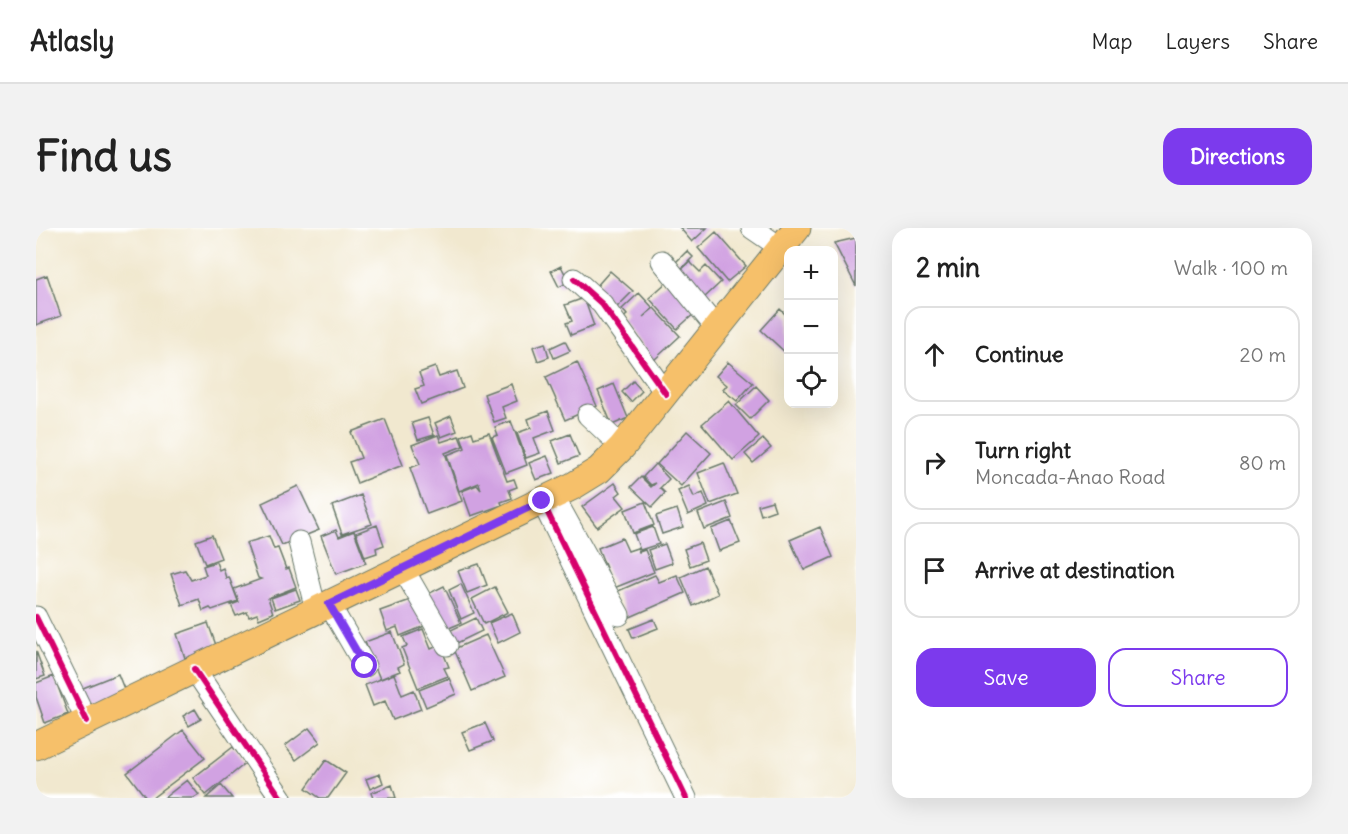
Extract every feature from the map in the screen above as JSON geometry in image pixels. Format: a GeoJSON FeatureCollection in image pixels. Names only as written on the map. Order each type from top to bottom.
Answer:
{"type":"FeatureCollection","features":[{"type":"Feature","properties":{"kind":"main road"},"geometry":{"type":"LineString","coordinates":[[36,746],[547,498],[598,470],[622,447],[666,394],[789,238]]}},
{"type":"Feature","properties":{"kind":"street"},"geometry":{"type":"LineString","coordinates":[[752,228],[789,238]]}},
{"type":"Feature","properties":{"kind":"street"},"geometry":{"type":"LineString","coordinates":[[662,261],[717,329]]}},
{"type":"Feature","properties":{"kind":"street"},"geometry":{"type":"LineString","coordinates":[[574,279],[602,304],[666,394]]}},
{"type":"Feature","properties":{"kind":"street"},"geometry":{"type":"LineString","coordinates":[[588,415],[622,447]]}},
{"type":"Feature","properties":{"kind":"street"},"geometry":{"type":"LineString","coordinates":[[547,498],[619,615]]}},
{"type":"Feature","properties":{"kind":"street"},"geometry":{"type":"LineString","coordinates":[[547,498],[686,798]]}},
{"type":"Feature","properties":{"kind":"street"},"geometry":{"type":"LineString","coordinates":[[299,542],[323,607],[365,666]]}},
{"type":"Feature","properties":{"kind":"street"},"geometry":{"type":"LineString","coordinates":[[402,567],[447,645]]}},
{"type":"Feature","properties":{"kind":"street"},"geometry":{"type":"LineString","coordinates":[[36,617],[87,722]]}},
{"type":"Feature","properties":{"kind":"street"},"geometry":{"type":"LineString","coordinates":[[194,669],[281,798]]}},
{"type":"Feature","properties":{"kind":"building"},"geometry":{"type":"Polygon","coordinates":[[[680,228],[707,228],[692,242],[680,228]]]}},
{"type":"Feature","properties":{"kind":"building"},"geometry":{"type":"Polygon","coordinates":[[[716,232],[746,266],[727,282],[698,248],[716,232]]]}},
{"type":"Feature","properties":{"kind":"building"},"geometry":{"type":"Polygon","coordinates":[[[856,238],[856,286],[838,251],[838,246],[834,243],[856,238]]]}},
{"type":"Feature","properties":{"kind":"building"},"geometry":{"type":"Polygon","coordinates":[[[687,251],[693,257],[681,269],[675,263],[687,251]]]}},
{"type":"Feature","properties":{"kind":"building"},"geometry":{"type":"Polygon","coordinates":[[[690,262],[700,272],[706,266],[721,282],[704,298],[679,272],[690,262]]]}},
{"type":"Feature","properties":{"kind":"building"},"geometry":{"type":"Polygon","coordinates":[[[561,266],[569,282],[559,287],[551,271],[561,266]]]}},
{"type":"Feature","properties":{"kind":"building"},"geometry":{"type":"Polygon","coordinates":[[[610,271],[633,291],[617,307],[595,288],[610,271]]]}},
{"type":"Feature","properties":{"kind":"building"},"geometry":{"type":"Polygon","coordinates":[[[47,275],[61,316],[36,325],[36,279],[47,275]]]}},
{"type":"Feature","properties":{"kind":"building"},"geometry":{"type":"Polygon","coordinates":[[[668,281],[696,312],[677,329],[649,298],[668,281]]]}},
{"type":"Feature","properties":{"kind":"building"},"geometry":{"type":"Polygon","coordinates":[[[639,293],[653,308],[643,317],[654,308],[680,336],[653,361],[622,319],[627,315],[622,309],[639,293]]]}},
{"type":"Feature","properties":{"kind":"building"},"geometry":{"type":"Polygon","coordinates":[[[584,298],[594,326],[571,335],[566,323],[572,321],[565,305],[584,298]]]}},
{"type":"Feature","properties":{"kind":"building"},"geometry":{"type":"Polygon","coordinates":[[[780,309],[784,313],[784,351],[761,330],[780,309]]]}},
{"type":"Feature","properties":{"kind":"building"},"geometry":{"type":"Polygon","coordinates":[[[565,341],[570,351],[554,358],[550,348],[565,341]]]}},
{"type":"Feature","properties":{"kind":"building"},"geometry":{"type":"Polygon","coordinates":[[[545,343],[549,357],[538,361],[533,347],[545,343]]]}},
{"type":"Feature","properties":{"kind":"building"},"geometry":{"type":"Polygon","coordinates":[[[577,362],[597,406],[565,420],[546,377],[577,362]]]}},
{"type":"Feature","properties":{"kind":"building"},"geometry":{"type":"Polygon","coordinates":[[[728,362],[753,383],[737,401],[723,390],[727,385],[716,376],[728,362]]]}},
{"type":"Feature","properties":{"kind":"building"},"geometry":{"type":"Polygon","coordinates":[[[435,367],[439,377],[457,371],[463,388],[421,404],[415,389],[424,386],[419,373],[435,367]]]}},
{"type":"Feature","properties":{"kind":"building"},"geometry":{"type":"Polygon","coordinates":[[[633,381],[642,391],[631,402],[622,392],[633,381]]]}},
{"type":"Feature","properties":{"kind":"building"},"geometry":{"type":"Polygon","coordinates":[[[511,384],[517,401],[502,407],[506,418],[494,422],[484,394],[511,384]]]}},
{"type":"Feature","properties":{"kind":"building"},"geometry":{"type":"Polygon","coordinates":[[[614,384],[628,418],[612,425],[598,391],[614,384]]]}},
{"type":"Feature","properties":{"kind":"building"},"geometry":{"type":"Polygon","coordinates":[[[756,386],[769,400],[750,419],[736,405],[756,386]]]}},
{"type":"Feature","properties":{"kind":"building"},"geometry":{"type":"Polygon","coordinates":[[[729,401],[759,437],[733,460],[702,424],[729,401]]]}},
{"type":"Feature","properties":{"kind":"building"},"geometry":{"type":"Polygon","coordinates":[[[548,411],[555,430],[534,438],[540,453],[526,458],[517,433],[531,428],[528,419],[548,411]]]}},
{"type":"Feature","properties":{"kind":"building"},"geometry":{"type":"Polygon","coordinates":[[[451,416],[457,431],[441,437],[435,423],[451,416]]]}},
{"type":"Feature","properties":{"kind":"building"},"geometry":{"type":"Polygon","coordinates":[[[428,418],[434,435],[418,440],[412,423],[428,418]]]}},
{"type":"Feature","properties":{"kind":"building"},"geometry":{"type":"Polygon","coordinates":[[[385,419],[403,465],[357,483],[349,462],[361,458],[351,432],[385,419]]]}},
{"type":"Feature","properties":{"kind":"building"},"geometry":{"type":"Polygon","coordinates":[[[511,421],[527,465],[506,473],[492,437],[498,435],[495,427],[511,421]]]}},
{"type":"Feature","properties":{"kind":"building"},"geometry":{"type":"Polygon","coordinates":[[[687,431],[711,453],[681,486],[657,464],[687,431]]]}},
{"type":"Feature","properties":{"kind":"building"},"geometry":{"type":"Polygon","coordinates":[[[472,432],[474,438],[489,433],[507,481],[514,479],[517,487],[509,490],[512,498],[501,502],[502,505],[471,516],[462,491],[477,485],[481,490],[479,483],[459,491],[447,455],[465,448],[461,436],[472,432]]]}},
{"type":"Feature","properties":{"kind":"building"},"geometry":{"type":"Polygon","coordinates":[[[570,434],[579,456],[561,463],[552,441],[570,434]]]}},
{"type":"Feature","properties":{"kind":"building"},"geometry":{"type":"Polygon","coordinates":[[[438,435],[441,442],[459,436],[463,446],[445,453],[462,501],[427,514],[410,468],[420,464],[412,445],[438,435]]]}},
{"type":"Feature","properties":{"kind":"building"},"geometry":{"type":"Polygon","coordinates":[[[763,439],[771,448],[753,463],[745,454],[763,439]]]}},
{"type":"Feature","properties":{"kind":"building"},"geometry":{"type":"Polygon","coordinates":[[[547,456],[554,473],[536,480],[529,463],[547,456]]]}},
{"type":"Feature","properties":{"kind":"building"},"geometry":{"type":"Polygon","coordinates":[[[724,463],[737,494],[710,504],[698,473],[724,463]]]}},
{"type":"Feature","properties":{"kind":"building"},"geometry":{"type":"Polygon","coordinates":[[[655,464],[669,479],[660,488],[665,493],[652,507],[631,487],[641,477],[651,487],[656,483],[651,485],[643,477],[655,464]]]}},
{"type":"Feature","properties":{"kind":"building"},"geometry":{"type":"Polygon","coordinates":[[[615,483],[621,492],[616,496],[625,507],[597,527],[582,507],[615,483]]]}},
{"type":"Feature","properties":{"kind":"building"},"geometry":{"type":"Polygon","coordinates":[[[298,486],[319,530],[282,545],[262,503],[298,486]]]}},
{"type":"Feature","properties":{"kind":"building"},"geometry":{"type":"Polygon","coordinates":[[[689,486],[694,497],[703,493],[708,506],[688,515],[678,491],[689,486]]]}},
{"type":"Feature","properties":{"kind":"building"},"geometry":{"type":"Polygon","coordinates":[[[361,495],[372,524],[342,534],[332,506],[361,495]]]}},
{"type":"Feature","properties":{"kind":"building"},"geometry":{"type":"Polygon","coordinates":[[[772,501],[775,510],[761,515],[758,505],[772,501]]]}},
{"type":"Feature","properties":{"kind":"building"},"geometry":{"type":"Polygon","coordinates":[[[645,502],[654,525],[633,533],[625,510],[645,502]]]}},
{"type":"Feature","properties":{"kind":"building"},"geometry":{"type":"Polygon","coordinates":[[[726,502],[732,518],[704,529],[698,513],[726,502]]]}},
{"type":"Feature","properties":{"kind":"building"},"geometry":{"type":"Polygon","coordinates":[[[677,509],[683,527],[662,534],[656,516],[677,509]]]}},
{"type":"Feature","properties":{"kind":"building"},"geometry":{"type":"Polygon","coordinates":[[[731,521],[740,543],[719,551],[711,529],[731,521]]]}},
{"type":"Feature","properties":{"kind":"building"},"geometry":{"type":"Polygon","coordinates":[[[377,525],[384,545],[376,548],[377,553],[365,557],[356,533],[377,525]]]}},
{"type":"Feature","properties":{"kind":"building"},"geometry":{"type":"Polygon","coordinates":[[[653,527],[659,544],[640,550],[634,534],[653,527]]]}},
{"type":"Feature","properties":{"kind":"building"},"geometry":{"type":"Polygon","coordinates":[[[820,527],[833,557],[804,570],[790,540],[820,527]]]}},
{"type":"Feature","properties":{"kind":"building"},"geometry":{"type":"Polygon","coordinates":[[[336,530],[339,537],[354,531],[366,563],[336,574],[321,536],[336,530]]]}},
{"type":"Feature","properties":{"kind":"building"},"geometry":{"type":"Polygon","coordinates":[[[212,535],[221,558],[205,564],[196,541],[212,535]]]}},
{"type":"Feature","properties":{"kind":"building"},"geometry":{"type":"Polygon","coordinates":[[[269,536],[274,549],[278,548],[286,569],[289,568],[296,587],[268,598],[273,613],[259,619],[257,614],[249,617],[247,612],[236,616],[231,605],[239,602],[234,589],[261,579],[258,578],[246,543],[269,536]]]}},
{"type":"Feature","properties":{"kind":"building"},"geometry":{"type":"Polygon","coordinates":[[[622,538],[628,551],[637,548],[639,552],[645,550],[654,572],[614,588],[598,548],[622,538]]]}},
{"type":"Feature","properties":{"kind":"building"},"geometry":{"type":"Polygon","coordinates":[[[700,543],[706,560],[690,566],[684,549],[700,543]]]}},
{"type":"Feature","properties":{"kind":"building"},"geometry":{"type":"Polygon","coordinates":[[[665,544],[672,563],[655,569],[648,550],[665,544]]]}},
{"type":"Feature","properties":{"kind":"building"},"geometry":{"type":"Polygon","coordinates":[[[216,562],[219,570],[223,568],[226,578],[229,577],[238,601],[203,611],[199,599],[182,605],[171,574],[185,570],[191,580],[206,575],[203,566],[216,562]]]}},
{"type":"Feature","properties":{"kind":"building"},"geometry":{"type":"Polygon","coordinates":[[[479,564],[487,585],[467,593],[458,571],[479,564]]]}},
{"type":"Feature","properties":{"kind":"building"},"geometry":{"type":"Polygon","coordinates":[[[705,566],[718,594],[693,606],[681,577],[705,566]]]}},
{"type":"Feature","properties":{"kind":"building"},"geometry":{"type":"Polygon","coordinates":[[[655,575],[659,582],[677,575],[685,593],[628,618],[616,592],[655,575]]]}},
{"type":"Feature","properties":{"kind":"building"},"geometry":{"type":"Polygon","coordinates":[[[461,584],[474,613],[461,619],[449,590],[461,584]]]}},
{"type":"Feature","properties":{"kind":"building"},"geometry":{"type":"Polygon","coordinates":[[[444,586],[461,623],[442,631],[426,595],[444,586]]]}},
{"type":"Feature","properties":{"kind":"building"},"geometry":{"type":"Polygon","coordinates":[[[495,587],[508,612],[484,624],[472,599],[495,587]]]}},
{"type":"Feature","properties":{"kind":"building"},"geometry":{"type":"Polygon","coordinates":[[[296,589],[300,600],[275,609],[271,598],[296,589]]]}},
{"type":"Feature","properties":{"kind":"building"},"geometry":{"type":"Polygon","coordinates":[[[416,598],[427,625],[400,636],[397,627],[387,631],[380,611],[416,598]]]}},
{"type":"Feature","properties":{"kind":"building"},"geometry":{"type":"Polygon","coordinates":[[[512,613],[520,632],[498,643],[489,623],[512,613]]]}},
{"type":"Feature","properties":{"kind":"building"},"geometry":{"type":"Polygon","coordinates":[[[476,618],[482,631],[457,643],[451,630],[476,618]]]}},
{"type":"Feature","properties":{"kind":"building"},"geometry":{"type":"Polygon","coordinates":[[[654,619],[658,628],[633,638],[629,629],[654,619]]]}},
{"type":"Feature","properties":{"kind":"building"},"geometry":{"type":"Polygon","coordinates":[[[208,623],[217,648],[185,658],[177,634],[208,623]]]}},
{"type":"Feature","properties":{"kind":"building"},"geometry":{"type":"Polygon","coordinates":[[[423,629],[431,649],[440,645],[449,667],[444,668],[448,676],[418,688],[402,648],[407,646],[403,637],[423,629]]]}},
{"type":"Feature","properties":{"kind":"building"},"geometry":{"type":"Polygon","coordinates":[[[392,632],[404,664],[398,667],[400,671],[380,679],[365,642],[392,632]]]}},
{"type":"Feature","properties":{"kind":"building"},"geometry":{"type":"Polygon","coordinates":[[[486,635],[505,677],[472,691],[454,649],[486,635]]]}},
{"type":"Feature","properties":{"kind":"building"},"geometry":{"type":"Polygon","coordinates":[[[36,651],[45,676],[36,679],[36,651]]]}},
{"type":"Feature","properties":{"kind":"building"},"geometry":{"type":"Polygon","coordinates":[[[118,674],[126,694],[90,707],[83,688],[118,674]]]}},
{"type":"Feature","properties":{"kind":"building"},"geometry":{"type":"Polygon","coordinates":[[[394,674],[402,695],[414,690],[421,709],[393,720],[385,701],[373,706],[365,685],[394,674]]]}},
{"type":"Feature","properties":{"kind":"building"},"geometry":{"type":"Polygon","coordinates":[[[54,676],[68,714],[45,723],[36,697],[36,683],[54,676]]]}},
{"type":"Feature","properties":{"kind":"building"},"geometry":{"type":"Polygon","coordinates":[[[449,678],[456,694],[426,707],[419,690],[449,678]]]}},
{"type":"Feature","properties":{"kind":"building"},"geometry":{"type":"Polygon","coordinates":[[[195,709],[201,719],[189,726],[183,716],[195,709]]]}},
{"type":"Feature","properties":{"kind":"building"},"geometry":{"type":"Polygon","coordinates":[[[485,723],[493,741],[470,750],[462,732],[485,723]]]}},
{"type":"Feature","properties":{"kind":"building"},"geometry":{"type":"Polygon","coordinates":[[[309,728],[320,742],[296,760],[285,746],[309,728]]]}},
{"type":"Feature","properties":{"kind":"building"},"geometry":{"type":"Polygon","coordinates":[[[183,730],[205,758],[152,798],[146,798],[127,773],[183,730]]]}},
{"type":"Feature","properties":{"kind":"building"},"geometry":{"type":"Polygon","coordinates":[[[233,747],[246,763],[206,795],[193,778],[233,747]]]}},
{"type":"Feature","properties":{"kind":"building"},"geometry":{"type":"Polygon","coordinates":[[[326,760],[346,773],[328,798],[320,798],[306,788],[326,760]]]}},
{"type":"Feature","properties":{"kind":"building"},"geometry":{"type":"Polygon","coordinates":[[[380,774],[383,783],[370,789],[366,779],[380,774]]]}},
{"type":"Feature","properties":{"kind":"building"},"geometry":{"type":"Polygon","coordinates":[[[187,780],[199,795],[194,798],[164,798],[187,780]]]}},
{"type":"Feature","properties":{"kind":"building"},"geometry":{"type":"Polygon","coordinates":[[[221,785],[232,798],[206,798],[221,785]]]}},
{"type":"Feature","properties":{"kind":"building"},"geometry":{"type":"Polygon","coordinates":[[[392,785],[396,798],[373,798],[371,793],[392,785]]]}},
{"type":"Feature","properties":{"kind":"cycle path"},"geometry":{"type":"LineString","coordinates":[[574,279],[602,304],[666,394]]}},
{"type":"Feature","properties":{"kind":"cycle path"},"geometry":{"type":"LineString","coordinates":[[542,501],[686,798]]}},
{"type":"Feature","properties":{"kind":"cycle path"},"geometry":{"type":"LineString","coordinates":[[36,617],[87,721]]}},
{"type":"Feature","properties":{"kind":"cycle path"},"geometry":{"type":"LineString","coordinates":[[194,669],[281,798]]}},
{"type":"Feature","properties":{"kind":"route"},"geometry":{"type":"LineString","coordinates":[[365,666],[329,604],[451,543],[542,501]]}}]}
